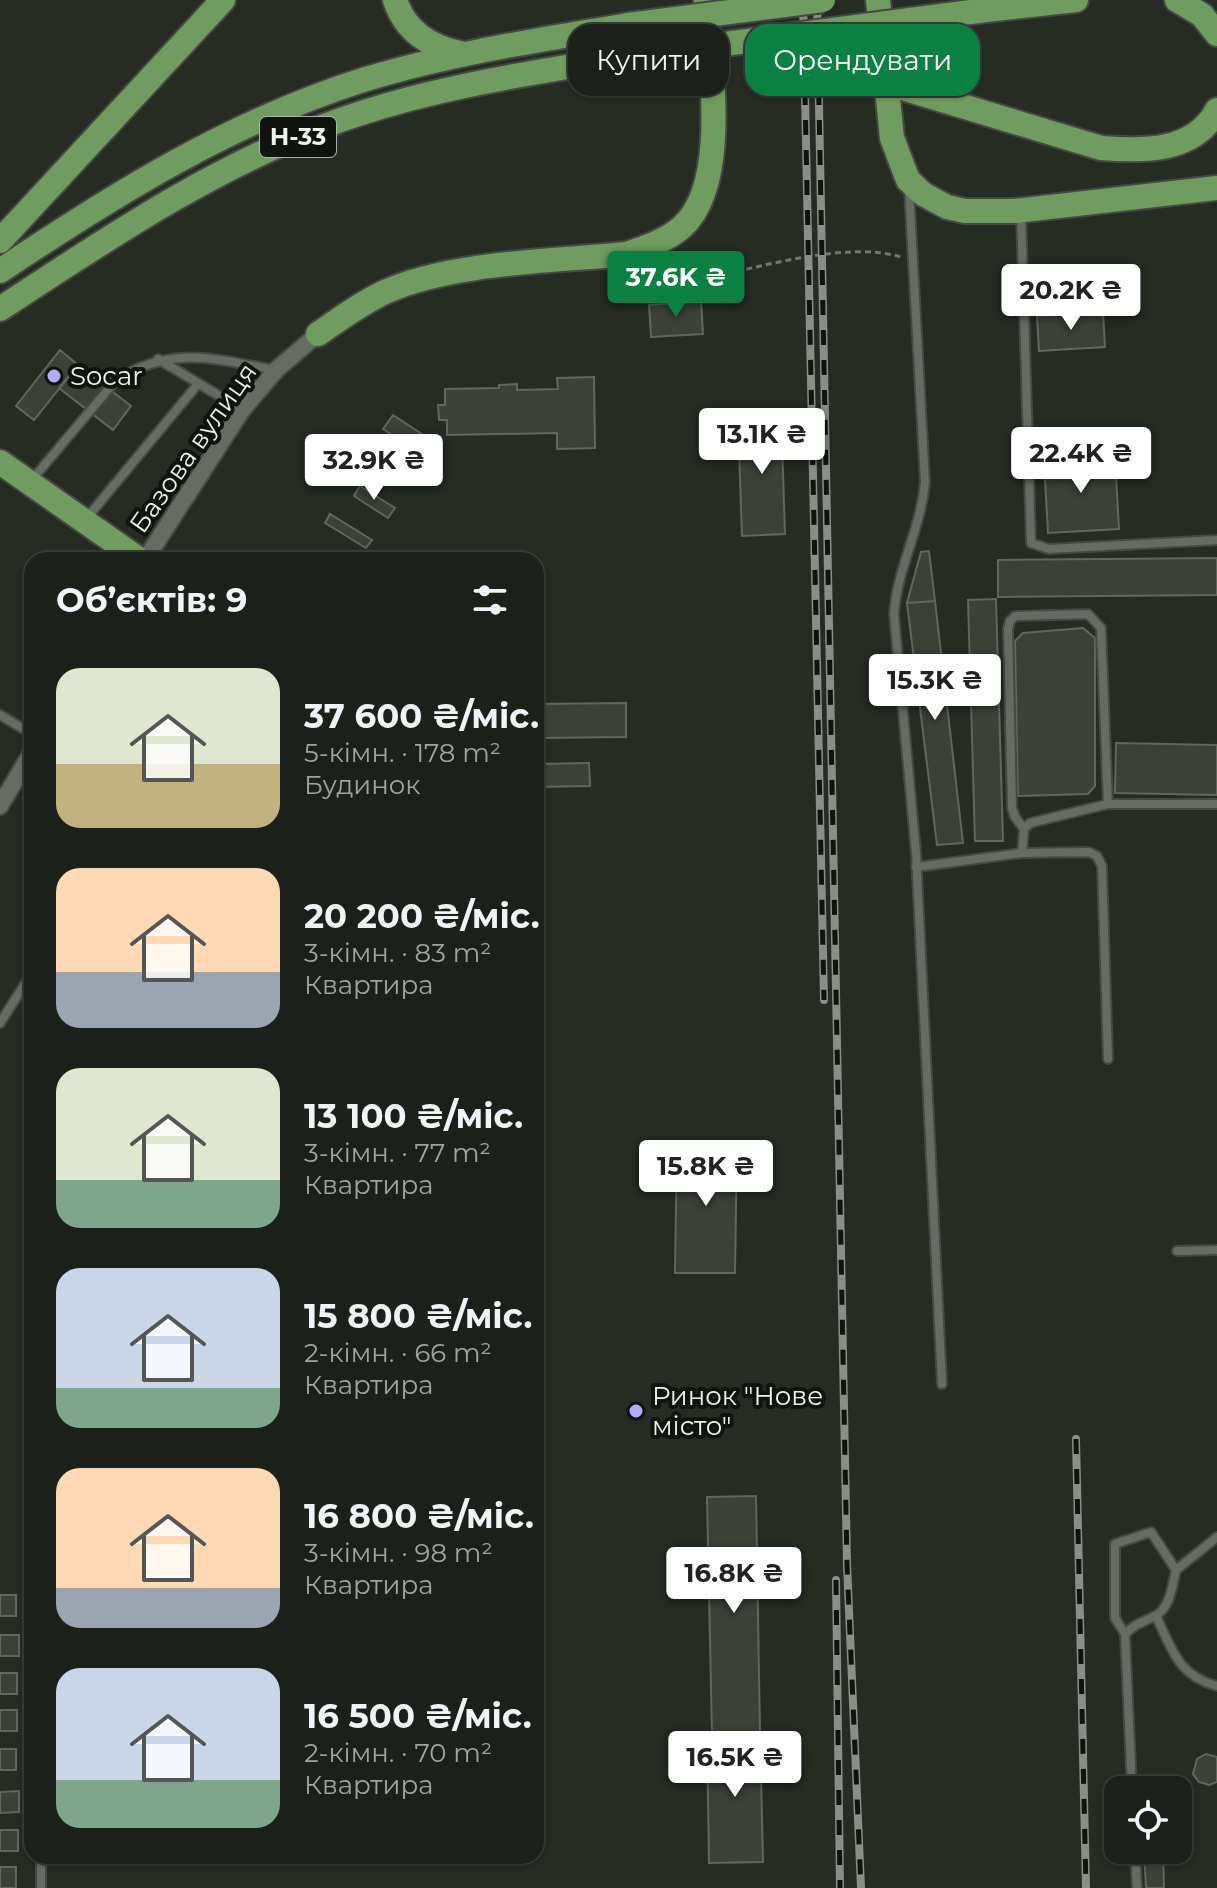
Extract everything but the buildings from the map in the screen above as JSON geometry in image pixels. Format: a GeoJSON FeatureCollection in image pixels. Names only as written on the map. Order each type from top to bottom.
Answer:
{"type":"FeatureCollection","features":[{"type":"Feature","properties":{"kind":"main road"},"geometry":{"type":"LineString","coordinates":[[0,241],[223,0]]}},
{"type":"Feature","properties":{"kind":"main road"},"geometry":{"type":"LineString","coordinates":[[395,0],[413,31],[443,50],[463,54]]}},
{"type":"Feature","properties":{"kind":"main road"},"geometry":{"type":"LineString","coordinates":[[706,0],[707,24]]}},
{"type":"Feature","properties":{"kind":"main road"},"geometry":{"type":"LineString","coordinates":[[716,24],[718,0]]}},
{"type":"Feature","properties":{"kind":"main road","name":"Н-33"},"geometry":{"type":"LineString","coordinates":[[0,271],[135,184],[205,145],[324,93],[463,54],[628,25],[823,0]]}},
{"type":"Feature","properties":{"kind":"main road"},"geometry":{"type":"LineString","coordinates":[[878,0],[880,24]]}},
{"type":"Feature","properties":{"kind":"main road","name":"Н-33"},"geometry":{"type":"LineString","coordinates":[[0,309],[184,191],[309,132],[374,109],[450,88],[632,56],[1076,0]]}},
{"type":"Feature","properties":{"kind":"main road"},"geometry":{"type":"LineString","coordinates":[[1177,0],[1202,15],[1217,34]]}},
{"type":"Feature","properties":{"kind":"main road"},"geometry":{"type":"LineString","coordinates":[[318,334],[354,308],[423,278],[627,254],[659,243],[683,226],[700,203],[712,152],[711,96]]}},
{"type":"Feature","properties":{"kind":"main road"},"geometry":{"type":"LineString","coordinates":[[887,96],[892,138],[908,180],[923,194],[947,207],[965,211],[1020,211],[1217,188]]}},
{"type":"Feature","properties":{"kind":"main road"},"geometry":{"type":"LineString","coordinates":[[929,96],[1101,148],[1138,150],[1165,148],[1203,128],[1217,110]]}},
{"type":"Feature","properties":{"kind":"main road"},"geometry":{"type":"LineString","coordinates":[[0,462],[131,552]]}},
{"type":"Feature","properties":{"kind":"street","name":"Базова вулиця"},"geometry":{"type":"LineString","coordinates":[[148,552],[242,410],[276,370],[318,334]]}},
{"type":"Feature","properties":{"kind":"street"},"geometry":{"type":"LineString","coordinates":[[0,806],[24,766]]}},
{"type":"Feature","properties":{"kind":"lane"},"geometry":{"type":"LineString","coordinates":[[908,180],[925,482],[923,504],[895,593],[894,614],[916,867],[942,1384]]}},
{"type":"Feature","properties":{"kind":"lane"},"geometry":{"type":"LineString","coordinates":[[1020,211],[1031,543],[1049,549],[1217,540]]}},
{"type":"Feature","properties":{"kind":"lane"},"geometry":{"type":"LineString","coordinates":[[29,482],[117,379],[158,359],[186,356],[276,370]]}},
{"type":"Feature","properties":{"kind":"lane"},"geometry":{"type":"LineString","coordinates":[[158,359],[242,410]]}},
{"type":"Feature","properties":{"kind":"lane"},"geometry":{"type":"LineString","coordinates":[[84,521],[198,384]]}},
{"type":"Feature","properties":{"kind":"lane"},"geometry":{"type":"LineString","coordinates":[[1024,829],[1012,808],[1008,629],[1015,616],[1088,614],[1101,628],[1108,804]]}},
{"type":"Feature","properties":{"kind":"lane"},"geometry":{"type":"LineString","coordinates":[[0,715],[24,729]]}},
{"type":"Feature","properties":{"kind":"lane"},"geometry":{"type":"LineString","coordinates":[[1022,853],[1024,829],[1030,823],[1108,804],[1217,804]]}},
{"type":"Feature","properties":{"kind":"lane"},"geometry":{"type":"LineString","coordinates":[[916,867],[1022,853],[1089,852],[1097,856],[1102,866],[1108,1059]]}},
{"type":"Feature","properties":{"kind":"lane"},"geometry":{"type":"LineString","coordinates":[[0,1023],[24,986]]}},
{"type":"Feature","properties":{"kind":"lane"},"geometry":{"type":"LineString","coordinates":[[1177,1251],[1217,1250]]}},
{"type":"Feature","properties":{"kind":"lane"},"geometry":{"type":"LineString","coordinates":[[1131,1776],[1125,1634],[1115,1618],[1115,1544],[1151,1532],[1176,1570]]}},
{"type":"Feature","properties":{"kind":"lane"},"geometry":{"type":"LineString","coordinates":[[1125,1634],[1140,1620],[1156,1616],[1168,1602],[1176,1570],[1217,1537]]}},
{"type":"Feature","properties":{"kind":"lane"},"geometry":{"type":"LineString","coordinates":[[1156,1616],[1179,1666],[1190,1675],[1217,1686]]}},
{"type":"Feature","properties":{"kind":"lane"},"geometry":{"type":"LineString","coordinates":[[41,1864],[41,1888]]}},
{"type":"Feature","properties":{"kind":"lane"},"geometry":{"type":"LineString","coordinates":[[1136,1864],[1137,1888]]}},
{"type":"Feature","properties":{"kind":"path"},"geometry":{"type":"LineString","coordinates":[[659,243],[709,278],[808,256],[885,252],[913,260]]}},
{"type":"Feature","properties":{"kind":"railway"},"geometry":{"type":"LineString","coordinates":[[803,0],[824,1000]]}},
{"type":"Feature","properties":{"kind":"railway"},"geometry":{"type":"LineString","coordinates":[[817,0],[847,1564],[861,1888]]}},
{"type":"Feature","properties":{"kind":"railway"},"geometry":{"type":"LineString","coordinates":[[1076,1439],[1086,1888]]}},
{"type":"Feature","properties":{"kind":"railway"},"geometry":{"type":"LineString","coordinates":[[836,1580],[840,1888]]}},
{"type":"Feature","properties":{"kind":"place","name":"Socar"},"geometry":{"type":"Point","coordinates":[54,376]}},
{"type":"Feature","properties":{"kind":"place","name":"Ринок \"Нове місто\""},"geometry":{"type":"Point","coordinates":[636,1411]}}]}
